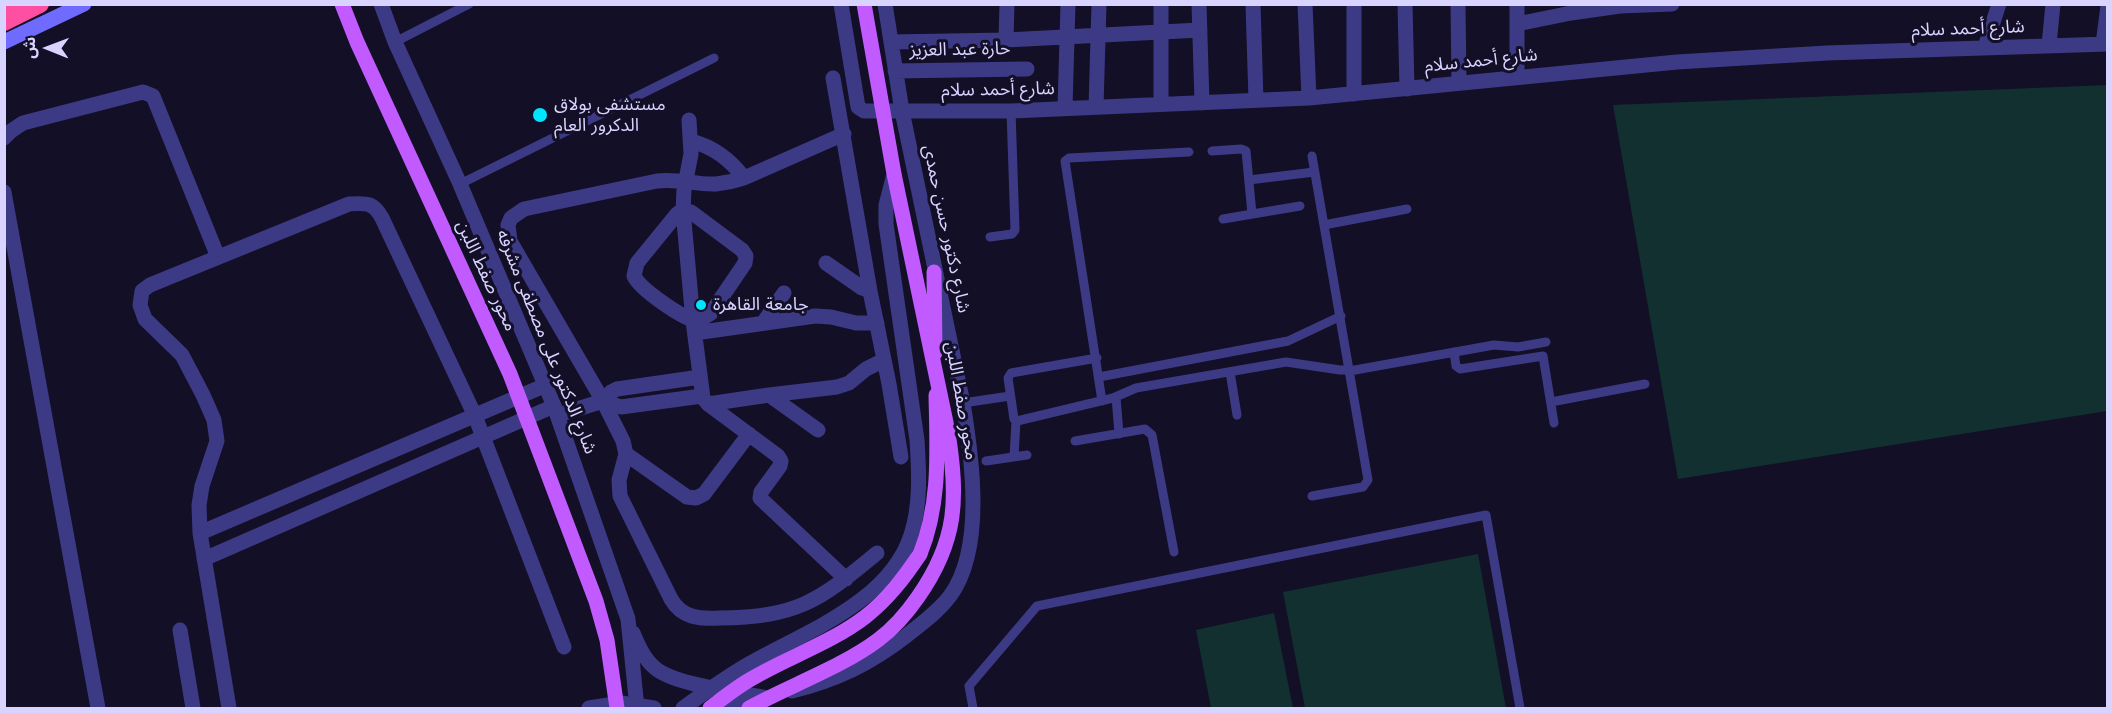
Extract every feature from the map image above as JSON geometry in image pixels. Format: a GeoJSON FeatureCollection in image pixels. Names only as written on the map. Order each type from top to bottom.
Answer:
{"type":"FeatureCollection","features":[{"type":"Feature","properties":{"kind":"highway"},"geometry":{"type":"LineString","coordinates":[[4,8],[11,4]]}},
{"type":"Feature","properties":{"kind":"highway"},"geometry":{"type":"LineString","coordinates":[[4,22],[40,4]]}},
{"type":"Feature","properties":{"kind":"main road"},"geometry":{"type":"LineString","coordinates":[[4,42],[84,4]]}},
{"type":"Feature","properties":{"kind":"main road","name":"محور صفط اللبن"},"geometry":{"type":"LineString","coordinates":[[749,708],[846,659],[878,640],[903,618],[926,585],[950,534],[955,492],[951,451],[937,372],[894,174],[864,4]]}},
{"type":"Feature","properties":{"kind":"main road","name":"محور صفط اللبن"},"geometry":{"type":"LineString","coordinates":[[341,9],[510,374],[596,601],[607,640],[617,708]]}},
{"type":"Feature","properties":{"kind":"main road"},"geometry":{"type":"LineString","coordinates":[[710,708],[751,679],[822,643],[864,618],[903,580],[920,554],[929,532],[937,485],[934,272]]}},
{"type":"Feature","properties":{"kind":"street","name":"شارع الدكتور على مصطفى مشرفه"},"geometry":{"type":"LineString","coordinates":[[381,4],[395,42],[460,184],[556,411],[628,619],[638,707]]}},
{"type":"Feature","properties":{"kind":"street","name":"شارع أحمد سلام"},"geometry":{"type":"LineString","coordinates":[[841,4],[860,110],[864,111],[1011,111],[1309,98],[1689,61],[1827,53],[2105,44]]}},
{"type":"Feature","properties":{"kind":"street","name":"شارع دكتور حسن حمدى"},"geometry":{"type":"LineString","coordinates":[[725,708],[825,682],[857,669],[890,648],[935,613],[950,595],[967,554],[973,515],[970,450],[963,403],[902,111],[885,4]]}},
{"type":"Feature","properties":{"kind":"street"},"geometry":{"type":"LineString","coordinates":[[1006,40],[1007,4]]}},
{"type":"Feature","properties":{"kind":"street"},"geometry":{"type":"LineString","coordinates":[[1065,108],[1068,4]]}},
{"type":"Feature","properties":{"kind":"street"},"geometry":{"type":"LineString","coordinates":[[1096,107],[1099,4]]}},
{"type":"Feature","properties":{"kind":"street"},"geometry":{"type":"LineString","coordinates":[[1161,4],[1161,104]]}},
{"type":"Feature","properties":{"kind":"street"},"geometry":{"type":"LineString","coordinates":[[1199,4],[1202,102]]}},
{"type":"Feature","properties":{"kind":"street"},"geometry":{"type":"LineString","coordinates":[[1253,4],[1256,100]]}},
{"type":"Feature","properties":{"kind":"street"},"geometry":{"type":"LineString","coordinates":[[1305,4],[1309,98]]}},
{"type":"Feature","properties":{"kind":"street"},"geometry":{"type":"LineString","coordinates":[[1354,4],[1354,94]]}},
{"type":"Feature","properties":{"kind":"street"},"geometry":{"type":"LineString","coordinates":[[1405,4],[1407,89]]}},
{"type":"Feature","properties":{"kind":"street"},"geometry":{"type":"LineString","coordinates":[[1458,4],[1460,83]]}},
{"type":"Feature","properties":{"kind":"street"},"geometry":{"type":"LineString","coordinates":[[1517,4],[1517,76]]}},
{"type":"Feature","properties":{"kind":"street"},"geometry":{"type":"LineString","coordinates":[[1517,24],[1619,5],[1672,4]]}},
{"type":"Feature","properties":{"kind":"street"},"geometry":{"type":"LineString","coordinates":[[1985,47],[1999,4]]}},
{"type":"Feature","properties":{"kind":"street"},"geometry":{"type":"LineString","coordinates":[[2049,45],[2053,4]]}},
{"type":"Feature","properties":{"kind":"street"},"geometry":{"type":"LineString","coordinates":[[2105,44],[2108,6]]}},
{"type":"Feature","properties":{"kind":"street"},"geometry":{"type":"LineString","coordinates":[[891,42],[1006,40],[1200,30]]}},
{"type":"Feature","properties":{"kind":"street","name":"حارة عبد العزيز"},"geometry":{"type":"LineString","coordinates":[[895,71],[1027,69]]}},
{"type":"Feature","properties":{"kind":"street"},"geometry":{"type":"LineString","coordinates":[[833,78],[901,457]]}},
{"type":"Feature","properties":{"kind":"street"},"geometry":{"type":"LineString","coordinates":[[4,138],[23,123],[148,92],[153,96],[218,257]]}},
{"type":"Feature","properties":{"kind":"street"},"geometry":{"type":"LineString","coordinates":[[689,120],[691,141],[683,210],[694,327],[705,400],[778,456],[781,460],[780,466],[761,492],[761,499],[846,579]]}},
{"type":"Feature","properties":{"kind":"street"},"geometry":{"type":"LineString","coordinates":[[844,134],[744,178],[715,184],[685,180],[657,181],[524,209],[517,212],[508,225],[510,241],[603,401],[623,441],[626,454],[619,480],[620,496],[671,598],[683,613],[703,619],[751,618],[792,610],[811,602],[846,579],[877,553]]}},
{"type":"Feature","properties":{"kind":"street"},"geometry":{"type":"LineString","coordinates":[[691,141],[716,150],[736,167],[744,178]]}},
{"type":"Feature","properties":{"kind":"street"},"geometry":{"type":"LineString","coordinates":[[683,708],[747,665],[839,616],[863,598],[884,578],[900,558],[911,535],[917,506],[919,475],[886,224],[888,192],[894,174]]}},
{"type":"Feature","properties":{"kind":"street"},"geometry":{"type":"LineString","coordinates":[[4,192],[98,708]]}},
{"type":"Feature","properties":{"kind":"street"},"geometry":{"type":"LineString","coordinates":[[230,708],[200,533],[199,505],[202,486],[217,441],[214,420],[182,355],[145,319],[140,305],[142,291],[150,285],[349,204],[364,203],[375,207],[382,218],[475,416],[564,647]]}},
{"type":"Feature","properties":{"kind":"street"},"geometry":{"type":"LineString","coordinates":[[694,327],[711,313],[745,263],[746,256],[742,250],[691,212],[683,210],[677,214],[637,263],[634,276],[642,287],[694,327],[763,323],[815,316],[831,317],[856,324],[877,323]]}},
{"type":"Feature","properties":{"kind":"street"},"geometry":{"type":"LineString","coordinates":[[826,262],[862,288],[870,291]]}},
{"type":"Feature","properties":{"kind":"street"},"geometry":{"type":"LineString","coordinates":[[763,323],[783,293]]}},
{"type":"Feature","properties":{"kind":"street"},"geometry":{"type":"LineString","coordinates":[[204,560],[483,436],[556,411],[603,401],[621,407],[837,387],[849,383],[861,372],[884,360]]}},
{"type":"Feature","properties":{"kind":"street"},"geometry":{"type":"LineString","coordinates":[[603,401],[617,389],[700,377]]}},
{"type":"Feature","properties":{"kind":"street"},"geometry":{"type":"LineString","coordinates":[[200,533],[546,385]]}},
{"type":"Feature","properties":{"kind":"street"},"geometry":{"type":"LineString","coordinates":[[769,394],[818,430]]}},
{"type":"Feature","properties":{"kind":"street"},"geometry":{"type":"LineString","coordinates":[[626,454],[687,497],[696,498],[704,494],[749,434]]}},
{"type":"Feature","properties":{"kind":"street"},"geometry":{"type":"LineString","coordinates":[[628,619],[647,660],[656,669],[675,680],[767,698]]}},
{"type":"Feature","properties":{"kind":"street"},"geometry":{"type":"LineString","coordinates":[[180,630],[193,708]]}},
{"type":"Feature","properties":{"kind":"street"},"geometry":{"type":"LineString","coordinates":[[589,708],[621,703],[654,708]]}},
{"type":"Feature","properties":{"kind":"lane"},"geometry":{"type":"LineString","coordinates":[[395,42],[469,4]]}},
{"type":"Feature","properties":{"kind":"lane"},"geometry":{"type":"LineString","coordinates":[[460,184],[714,58]]}},
{"type":"Feature","properties":{"kind":"lane"},"geometry":{"type":"LineString","coordinates":[[990,237],[1012,234],[1015,230],[1011,111]]}},
{"type":"Feature","properties":{"kind":"lane"},"geometry":{"type":"LineString","coordinates":[[1212,151],[1244,150],[1247,154],[1252,214]]}},
{"type":"Feature","properties":{"kind":"lane"},"geometry":{"type":"LineString","coordinates":[[1102,401],[1065,162],[1069,158],[1189,152]]}},
{"type":"Feature","properties":{"kind":"lane"},"geometry":{"type":"LineString","coordinates":[[1311,156],[1341,316],[1367,482],[1363,487],[1312,496]]}},
{"type":"Feature","properties":{"kind":"lane"},"geometry":{"type":"LineString","coordinates":[[1249,180],[1314,172]]}},
{"type":"Feature","properties":{"kind":"lane"},"geometry":{"type":"LineString","coordinates":[[1223,219],[1300,206]]}},
{"type":"Feature","properties":{"kind":"lane"},"geometry":{"type":"LineString","coordinates":[[1324,225],[1407,209]]}},
{"type":"Feature","properties":{"kind":"lane"},"geometry":{"type":"LineString","coordinates":[[1099,377],[1288,341],[1341,316]]}},
{"type":"Feature","properties":{"kind":"lane"},"geometry":{"type":"LineString","coordinates":[[1288,341],[1291,362]]}},
{"type":"Feature","properties":{"kind":"lane"},"geometry":{"type":"LineString","coordinates":[[1016,421],[1102,401],[1136,388],[1291,362],[1350,370],[1494,345],[1518,347],[1546,342]]}},
{"type":"Feature","properties":{"kind":"lane"},"geometry":{"type":"LineString","coordinates":[[1454,352],[1456,366],[1460,369],[1543,356],[1554,423]]}},
{"type":"Feature","properties":{"kind":"lane"},"geometry":{"type":"LineString","coordinates":[[1014,457],[1016,421],[1013,418],[1008,378],[1011,373],[1096,358]]}},
{"type":"Feature","properties":{"kind":"lane"},"geometry":{"type":"LineString","coordinates":[[1230,372],[1237,415]]}},
{"type":"Feature","properties":{"kind":"lane"},"geometry":{"type":"LineString","coordinates":[[1551,402],[1645,384]]}},
{"type":"Feature","properties":{"kind":"lane"},"geometry":{"type":"LineString","coordinates":[[963,403],[1010,396]]}},
{"type":"Feature","properties":{"kind":"lane"},"geometry":{"type":"LineString","coordinates":[[1116,397],[1119,434]]}},
{"type":"Feature","properties":{"kind":"lane"},"geometry":{"type":"LineString","coordinates":[[1075,441],[1145,429],[1152,435],[1174,552]]}},
{"type":"Feature","properties":{"kind":"lane"},"geometry":{"type":"LineString","coordinates":[[986,461],[1027,454]]}},
{"type":"Feature","properties":{"kind":"lane"},"geometry":{"type":"LineString","coordinates":[[973,708],[969,686],[1037,606],[1486,515],[1520,708]]}},
{"type":"Feature","properties":{"kind":"green space"},"geometry":{"type":"Polygon","coordinates":[[[2107,85],[2107,411],[1678,479],[1613,105],[2107,85]]]}},
{"type":"Feature","properties":{"kind":"green space"},"geometry":{"type":"Polygon","coordinates":[[[1478,554],[1506,708],[1305,708],[1283,592],[1478,554]]]}},
{"type":"Feature","properties":{"kind":"green space"},"geometry":{"type":"Polygon","coordinates":[[[1274,613],[1293,708],[1211,708],[1196,630],[1274,613]]]}},
{"type":"Feature","properties":{"kind":"place","name":"مستشفى بولاق الدكرور العام"},"geometry":{"type":"Point","coordinates":[540,115]}},
{"type":"Feature","properties":{"kind":"place","name":"جامعة القاهرة"},"geometry":{"type":"Point","coordinates":[701,305]}}]}
